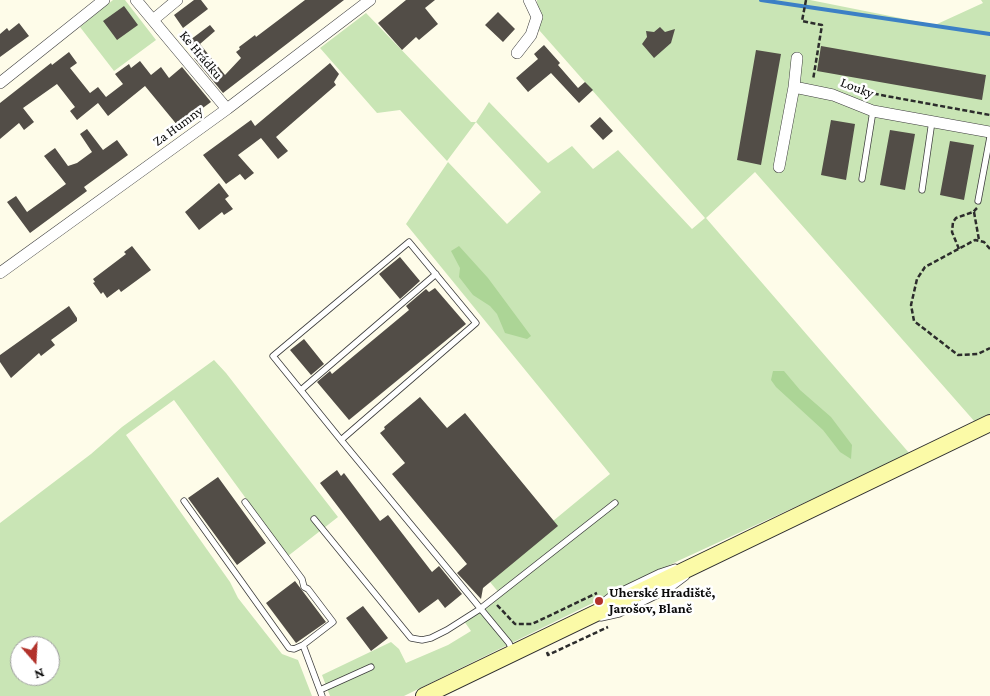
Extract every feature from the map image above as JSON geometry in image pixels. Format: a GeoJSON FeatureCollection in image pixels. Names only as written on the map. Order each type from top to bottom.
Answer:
{"type":"FeatureCollection","features":[{"type":"Feature","properties":{"kind":"main road"},"geometry":{"type":"LineString","coordinates":[[424,696],[990,423]]}},
{"type":"Feature","properties":{"kind":"street"},"geometry":{"type":"LineString","coordinates":[[0,83],[104,0]]}},
{"type":"Feature","properties":{"kind":"street","name":"Ke Hrádku"},"geometry":{"type":"LineString","coordinates":[[136,0],[227,109]]}},
{"type":"Feature","properties":{"kind":"street"},"geometry":{"type":"LineString","coordinates":[[153,20],[177,0]]}},
{"type":"Feature","properties":{"kind":"street","name":"Za Humny"},"geometry":{"type":"LineString","coordinates":[[0,273],[227,109],[370,0]]}},
{"type":"Feature","properties":{"kind":"street"},"geometry":{"type":"LineString","coordinates":[[517,53],[531,34],[537,17],[529,0]]}},
{"type":"Feature","properties":{"kind":"street"},"geometry":{"type":"LineString","coordinates":[[779,168],[794,87],[797,58]]}},
{"type":"Feature","properties":{"kind":"street","name":"Louky"},"geometry":{"type":"LineString","coordinates":[[794,87],[833,94],[873,111],[990,132]]}},
{"type":"Feature","properties":{"kind":"lane"},"geometry":{"type":"LineString","coordinates":[[862,179],[873,111]]}},
{"type":"Feature","properties":{"kind":"lane"},"geometry":{"type":"LineString","coordinates":[[922,190],[932,121]]}},
{"type":"Feature","properties":{"kind":"lane"},"geometry":{"type":"LineString","coordinates":[[979,204],[990,137]]}},
{"type":"Feature","properties":{"kind":"lane"},"geometry":{"type":"LineString","coordinates":[[341,440],[476,323],[409,242],[273,356],[341,440],[509,643],[513,652]]}},
{"type":"Feature","properties":{"kind":"lane"},"geometry":{"type":"LineString","coordinates":[[301,390],[436,274]]}},
{"type":"Feature","properties":{"kind":"lane"},"geometry":{"type":"LineString","coordinates":[[184,501],[289,648],[294,649],[303,645],[332,622],[308,588],[304,587],[302,579],[245,502]]}},
{"type":"Feature","properties":{"kind":"lane"},"geometry":{"type":"LineString","coordinates":[[314,519],[411,638],[431,638],[493,600],[614,504]]}},
{"type":"Feature","properties":{"kind":"lane"},"geometry":{"type":"LineString","coordinates":[[303,645],[321,693],[371,666]]}},
{"type":"Feature","properties":{"kind":"path"},"geometry":{"type":"LineString","coordinates":[[806,0],[802,21],[822,25],[812,83]]}},
{"type":"Feature","properties":{"kind":"path"},"geometry":{"type":"LineString","coordinates":[[850,90],[990,115]]}},
{"type":"Feature","properties":{"kind":"path"},"geometry":{"type":"LineString","coordinates":[[959,249],[951,225],[956,218],[974,211],[979,204]]}},
{"type":"Feature","properties":{"kind":"path"},"geometry":{"type":"LineString","coordinates":[[974,211],[979,240],[990,249]]}},
{"type":"Feature","properties":{"kind":"path"},"geometry":{"type":"LineString","coordinates":[[979,240],[974,240],[925,267],[913,289],[912,316],[918,326],[932,333],[958,355],[978,354],[990,348]]}},
{"type":"Feature","properties":{"kind":"path"},"geometry":{"type":"LineString","coordinates":[[493,600],[509,619],[516,624],[532,624],[601,592]]}},
{"type":"Feature","properties":{"kind":"green space"},"geometry":{"type":"Polygon","coordinates":[[[113,0],[125,0],[156,40],[114,71],[80,27],[113,0]]]}},
{"type":"Feature","properties":{"kind":"green space"},"geometry":{"type":"Polygon","coordinates":[[[537,0],[810,0],[935,25],[983,3],[981,0],[990,0],[990,414],[975,422],[755,172],[706,218],[910,454],[680,560],[404,696],[330,696],[322,675],[391,642],[399,649],[406,663],[448,645],[471,631],[464,621],[500,594],[490,582],[553,521],[610,474],[406,224],[448,162],[507,224],[541,192],[476,122],[489,102],[548,163],[572,146],[593,169],[618,150],[692,229],[705,218],[539,30],[537,0]]]}},
{"type":"Feature","properties":{"kind":"green space"},"geometry":{"type":"Polygon","coordinates":[[[366,13],[471,122],[476,122],[447,161],[400,110],[377,113],[320,48],[366,13]]]}},
{"type":"Feature","properties":{"kind":"green space"},"geometry":{"type":"Polygon","coordinates":[[[459,246],[488,278],[531,336],[527,339],[505,333],[497,314],[490,306],[473,295],[459,277],[460,268],[451,251],[459,246]]]}},
{"type":"Feature","properties":{"kind":"green space"},"geometry":{"type":"Polygon","coordinates":[[[214,360],[226,373],[338,517],[288,556],[174,400],[126,435],[230,582],[238,598],[282,654],[298,660],[312,696],[0,696],[0,523],[91,454],[122,427],[214,360]]]}},
{"type":"Feature","properties":{"kind":"green space"},"geometry":{"type":"Polygon","coordinates":[[[773,371],[784,371],[800,390],[831,417],[852,445],[851,459],[840,452],[823,430],[776,387],[771,380],[773,371]]]}},
{"type":"Feature","properties":{"kind":"building"},"geometry":{"type":"Polygon","coordinates":[[[194,0],[201,0],[208,9],[183,28],[174,15],[194,0]]]}},
{"type":"Feature","properties":{"kind":"building"},"geometry":{"type":"Polygon","coordinates":[[[305,0],[344,0],[223,93],[194,58],[197,56],[186,43],[210,25],[215,31],[200,44],[225,75],[241,58],[236,52],[240,49],[239,47],[255,35],[256,37],[305,0]]]}},
{"type":"Feature","properties":{"kind":"building"},"geometry":{"type":"Polygon","coordinates":[[[406,0],[435,0],[425,8],[438,24],[419,40],[416,37],[402,50],[378,23],[406,0]]]}},
{"type":"Feature","properties":{"kind":"building"},"geometry":{"type":"Polygon","coordinates":[[[124,6],[138,25],[117,40],[103,21],[124,6]]]}},
{"type":"Feature","properties":{"kind":"building"},"geometry":{"type":"Polygon","coordinates":[[[498,12],[515,29],[503,42],[485,25],[498,12]]]}},
{"type":"Feature","properties":{"kind":"building"},"geometry":{"type":"Polygon","coordinates":[[[19,23],[29,36],[0,57],[0,34],[7,28],[9,31],[19,23]]]}},
{"type":"Feature","properties":{"kind":"building"},"geometry":{"type":"Polygon","coordinates":[[[660,27],[665,32],[675,29],[671,43],[654,58],[642,44],[647,37],[646,31],[654,32],[660,27]]]}},
{"type":"Feature","properties":{"kind":"building"},"geometry":{"type":"Polygon","coordinates":[[[544,45],[578,88],[585,82],[593,90],[579,103],[551,73],[528,92],[516,78],[538,59],[534,54],[544,45]]]}},
{"type":"Feature","properties":{"kind":"building"},"geometry":{"type":"Polygon","coordinates":[[[821,46],[986,75],[982,100],[817,71],[821,46]]]}},
{"type":"Feature","properties":{"kind":"building"},"geometry":{"type":"Polygon","coordinates":[[[756,50],[781,54],[761,165],[737,160],[756,50]]]}},
{"type":"Feature","properties":{"kind":"building"},"geometry":{"type":"Polygon","coordinates":[[[69,52],[77,63],[70,68],[90,93],[98,87],[106,97],[123,84],[115,74],[129,64],[131,68],[140,61],[151,75],[161,67],[169,78],[182,67],[211,102],[178,126],[145,86],[108,116],[98,103],[77,120],[70,111],[75,107],[57,84],[23,108],[34,122],[24,130],[19,123],[0,139],[0,103],[51,63],[52,65],[69,52]]]}},
{"type":"Feature","properties":{"kind":"building"},"geometry":{"type":"Polygon","coordinates":[[[330,63],[339,74],[334,82],[336,85],[276,137],[288,151],[278,159],[261,138],[238,155],[254,173],[245,180],[240,174],[226,184],[203,155],[251,120],[255,126],[330,63]]]}},
{"type":"Feature","properties":{"kind":"building"},"geometry":{"type":"Polygon","coordinates":[[[600,117],[613,131],[603,140],[590,126],[600,117]]]}},
{"type":"Feature","properties":{"kind":"building"},"geometry":{"type":"Polygon","coordinates":[[[831,120],[855,124],[846,180],[821,175],[831,120]]]}},
{"type":"Feature","properties":{"kind":"building"},"geometry":{"type":"Polygon","coordinates":[[[87,129],[103,150],[117,140],[128,155],[84,187],[87,191],[30,233],[7,202],[16,196],[27,212],[66,184],[44,156],[55,148],[68,166],[77,163],[92,152],[80,134],[87,129]]]}},
{"type":"Feature","properties":{"kind":"building"},"geometry":{"type":"Polygon","coordinates":[[[890,130],[915,134],[905,190],[880,185],[890,130]]]}},
{"type":"Feature","properties":{"kind":"building"},"geometry":{"type":"Polygon","coordinates":[[[950,141],[974,145],[964,200],[940,195],[950,141]]]}},
{"type":"Feature","properties":{"kind":"building"},"geometry":{"type":"Polygon","coordinates":[[[219,183],[229,196],[225,199],[233,209],[224,215],[222,212],[199,230],[185,212],[219,183]]]}},
{"type":"Feature","properties":{"kind":"building"},"geometry":{"type":"Polygon","coordinates":[[[132,246],[151,270],[121,292],[119,289],[107,298],[103,292],[101,294],[93,283],[95,282],[93,279],[126,254],[124,252],[132,246]]]}},
{"type":"Feature","properties":{"kind":"building"},"geometry":{"type":"Polygon","coordinates":[[[400,257],[420,281],[400,299],[379,274],[400,257]]]}},
{"type":"Feature","properties":{"kind":"building"},"geometry":{"type":"Polygon","coordinates":[[[435,288],[466,324],[349,420],[317,382],[330,371],[332,374],[409,310],[406,306],[426,289],[429,292],[435,288]]]}},
{"type":"Feature","properties":{"kind":"building"},"geometry":{"type":"Polygon","coordinates":[[[69,306],[77,321],[51,340],[55,345],[41,356],[39,353],[11,378],[0,362],[0,355],[69,306]]]}},
{"type":"Feature","properties":{"kind":"building"},"geometry":{"type":"Polygon","coordinates":[[[304,339],[324,364],[311,375],[290,350],[304,339]]]}},
{"type":"Feature","properties":{"kind":"building"},"geometry":{"type":"Polygon","coordinates":[[[420,397],[447,428],[465,413],[558,526],[483,588],[481,599],[457,573],[467,564],[392,474],[405,463],[380,433],[385,429],[384,427],[420,397]]]}},
{"type":"Feature","properties":{"kind":"building"},"geometry":{"type":"Polygon","coordinates":[[[337,470],[341,476],[344,473],[380,521],[388,515],[432,572],[439,566],[462,594],[445,608],[438,599],[419,613],[320,483],[337,470]]]}},
{"type":"Feature","properties":{"kind":"building"},"geometry":{"type":"Polygon","coordinates":[[[218,477],[266,543],[237,565],[188,498],[218,477]]]}},
{"type":"Feature","properties":{"kind":"building"},"geometry":{"type":"Polygon","coordinates":[[[295,581],[326,622],[296,643],[266,603],[295,581]]]}},
{"type":"Feature","properties":{"kind":"building"},"geometry":{"type":"Polygon","coordinates":[[[363,606],[388,638],[371,651],[346,618],[363,606]]]}},
{"type":"Feature","properties":{"kind":"waterway"},"geometry":{"type":"LineString","coordinates":[[761,0],[990,34]]}},
{"type":"Feature","properties":{"kind":"place","name":"Uherské Hradiště, Jarošov, Blaně"},"geometry":{"type":"Point","coordinates":[599,601]}}]}
